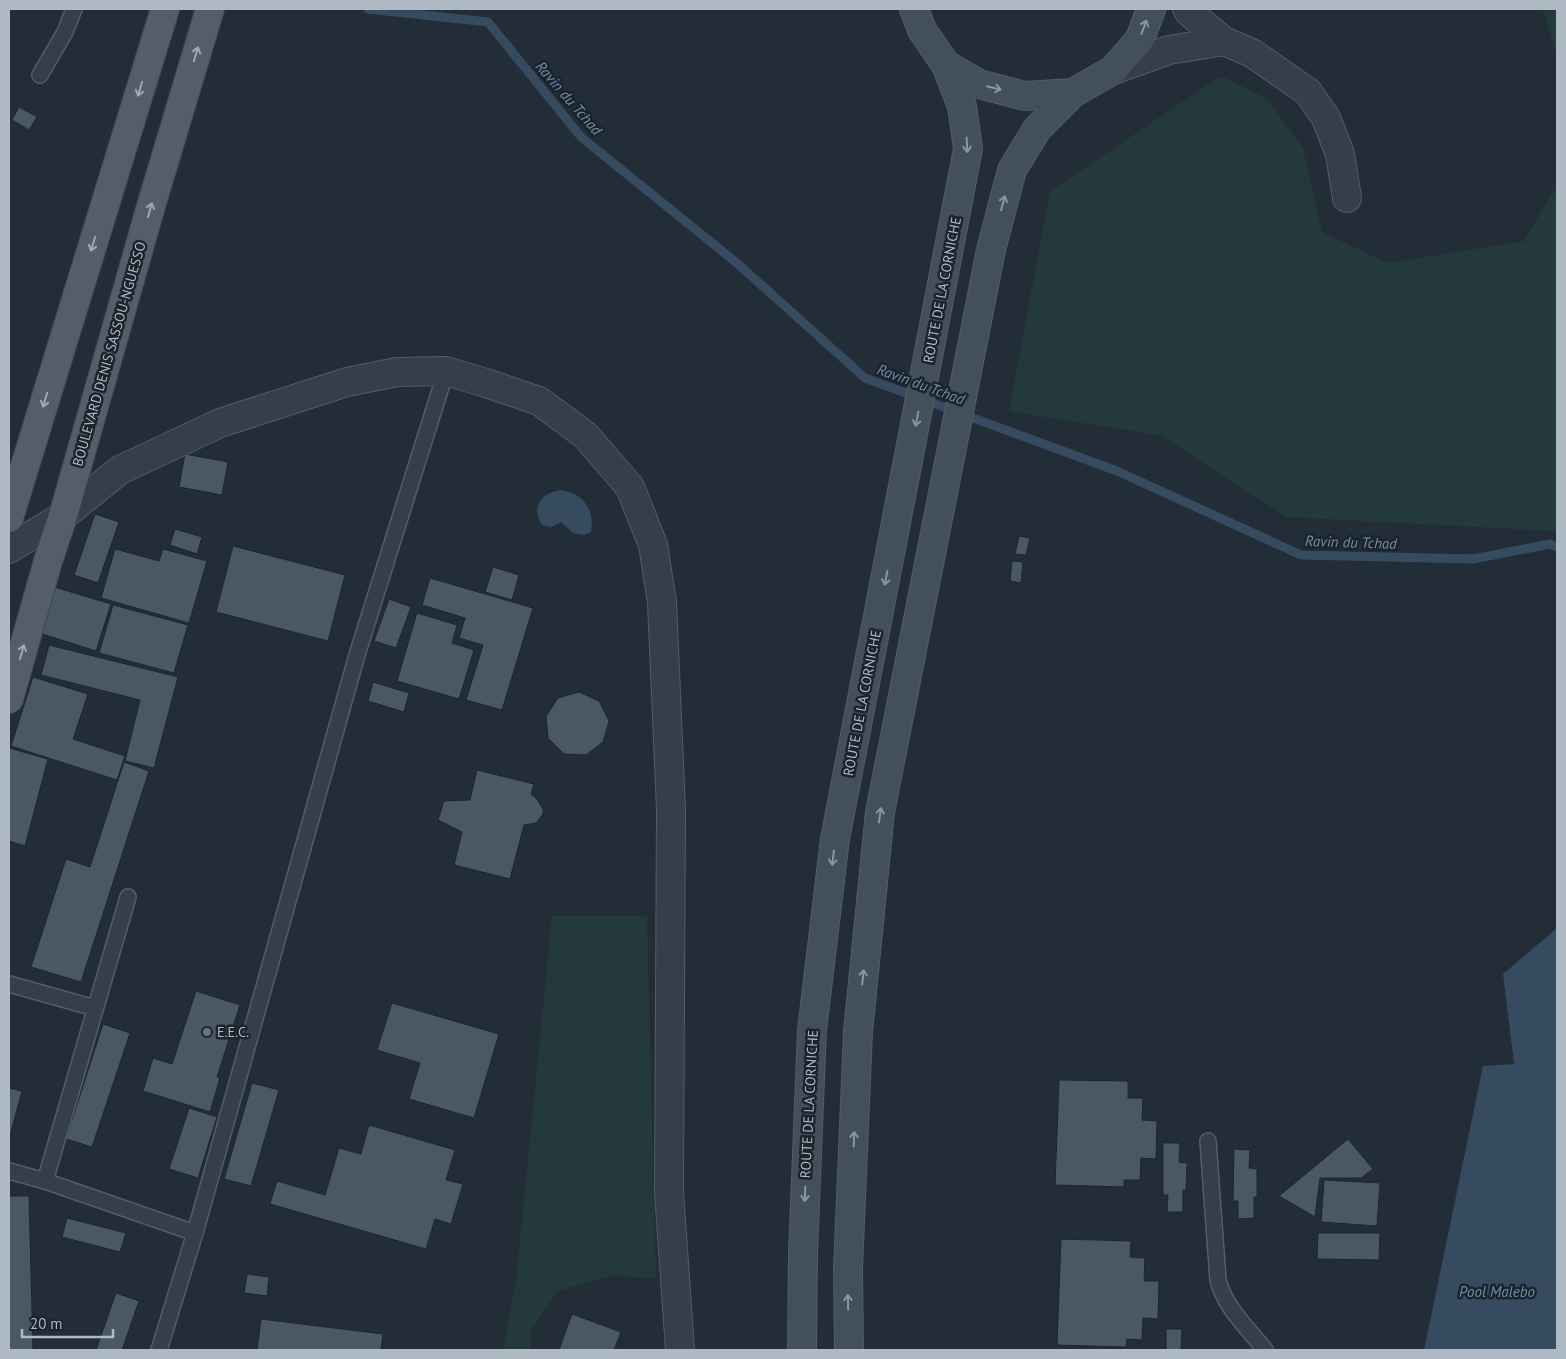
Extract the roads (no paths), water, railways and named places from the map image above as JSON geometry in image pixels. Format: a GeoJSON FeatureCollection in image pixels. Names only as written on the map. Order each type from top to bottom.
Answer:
{"type":"FeatureCollection","features":[{"type":"Feature","properties":{"kind":"main road"},"geometry":{"type":"LineString","coordinates":[[9,518],[165,9]]}},
{"type":"Feature","properties":{"kind":"main road","name":"BOULEVARD DENIS SASSOU-NGUESSO"},"geometry":{"type":"LineString","coordinates":[[9,699],[151,206],[210,9]]}},
{"type":"Feature","properties":{"kind":"main road"},"geometry":{"type":"LineString","coordinates":[[914,9],[922,30],[946,64],[979,84],[1025,96],[1073,93]]}},
{"type":"Feature","properties":{"kind":"main road"},"geometry":{"type":"LineString","coordinates":[[849,1350],[848,1269],[858,1032],[880,812],[991,250],[1012,170],[1037,129],[1073,93],[1113,70],[1140,39],[1151,9]]}},
{"type":"Feature","properties":{"kind":"main road","name":"ROUTE DE LA CORNICHE"},"geometry":{"type":"LineString","coordinates":[[802,1350],[802,1253],[812,1030],[835,839],[950,251],[968,149],[962,106],[946,64]]}},
{"type":"Feature","properties":{"kind":"street"},"geometry":{"type":"LineString","coordinates":[[1187,9],[1190,14],[1224,41],[1252,53],[1308,92],[1326,118],[1340,154],[1347,198]]}},
{"type":"Feature","properties":{"kind":"street"},"geometry":{"type":"LineString","coordinates":[[1113,70],[1169,50],[1224,41]]}},
{"type":"Feature","properties":{"kind":"street"},"geometry":{"type":"LineString","coordinates":[[9,549],[63,516],[120,470],[220,423],[347,382],[397,372],[446,371],[486,382],[539,401],[584,435],[630,486],[653,545],[662,602],[671,810],[668,1192],[680,1350]]}},
{"type":"Feature","properties":{"kind":"lane"},"geometry":{"type":"LineString","coordinates":[[40,74],[65,32],[74,9]]}},
{"type":"Feature","properties":{"kind":"lane"},"geometry":{"type":"LineString","coordinates":[[159,1350],[195,1233],[357,655],[446,371]]}},
{"type":"Feature","properties":{"kind":"lane"},"geometry":{"type":"LineString","coordinates":[[45,1181],[128,897]]}},
{"type":"Feature","properties":{"kind":"lane"},"geometry":{"type":"LineString","coordinates":[[9,984],[95,1008]]}},
{"type":"Feature","properties":{"kind":"lane"},"geometry":{"type":"LineString","coordinates":[[1208,1141],[1218,1280],[1221,1292],[1227,1304],[1265,1350]]}},
{"type":"Feature","properties":{"kind":"lane"},"geometry":{"type":"LineString","coordinates":[[9,1171],[45,1181],[195,1233]]}},
{"type":"Feature","properties":{"kind":"water"},"geometry":{"type":"Polygon","coordinates":[[[562,490],[576,495],[586,504],[591,517],[591,532],[584,535],[573,533],[561,522],[551,527],[542,525],[537,512],[540,502],[549,494],[562,490]]]}},
{"type":"Feature","properties":{"kind":"water","name":"Pool Malebo"},"geometry":{"type":"Polygon","coordinates":[[[1557,928],[1557,1350],[1424,1350],[1483,1066],[1514,1064],[1503,974],[1557,928]]]}},
{"type":"Feature","properties":{"kind":"waterway","name":"Ravin du Tchad"},"geometry":{"type":"LineString","coordinates":[[368,9],[488,22],[581,137],[738,264],[865,378],[1117,471],[1301,555],[1473,559],[1550,544],[1557,547]]}},
{"type":"Feature","properties":{"kind":"place","name":"E.E.C."},"geometry":{"type":"Point","coordinates":[207,1032]}}]}
